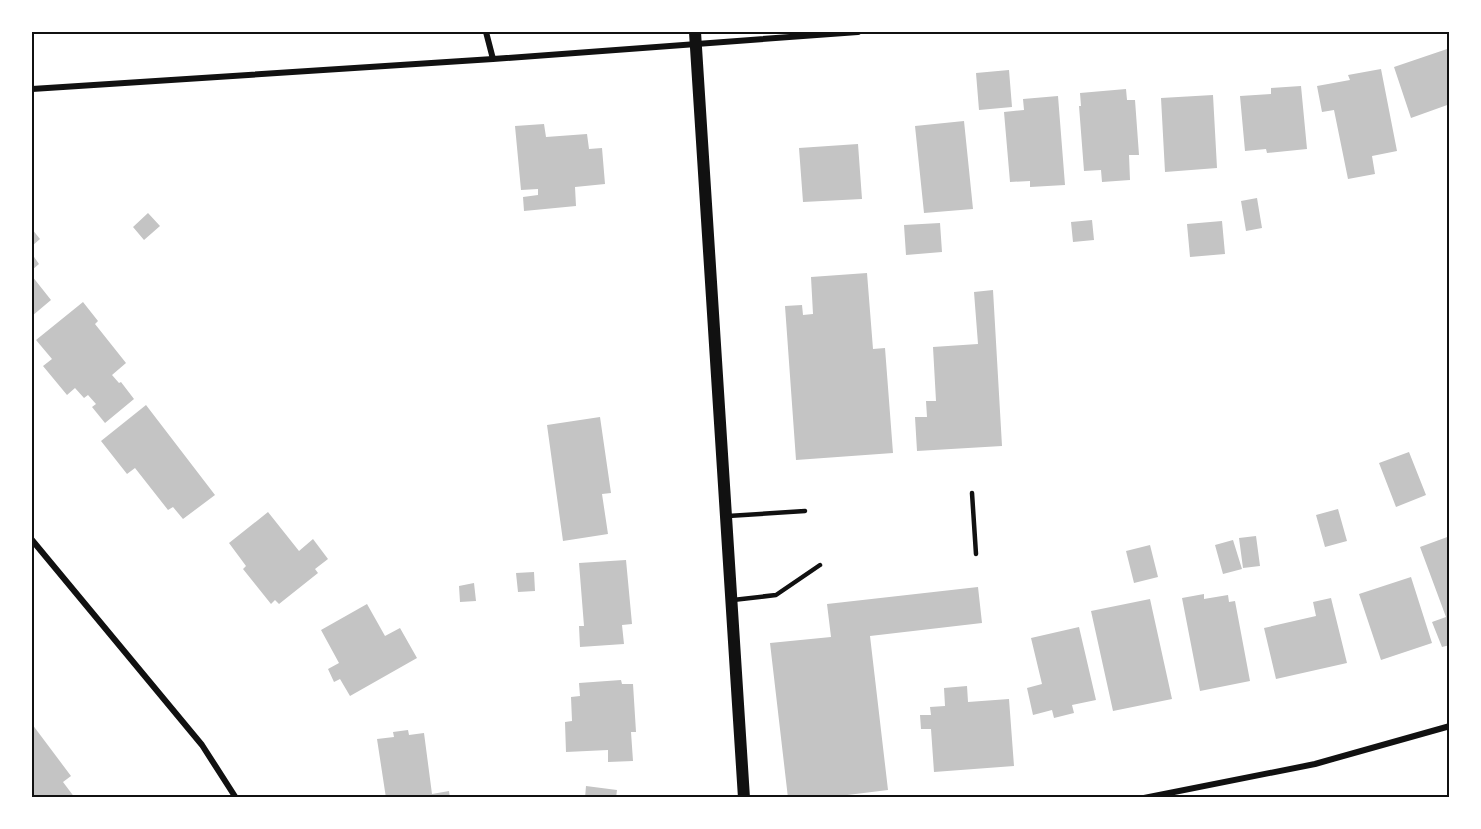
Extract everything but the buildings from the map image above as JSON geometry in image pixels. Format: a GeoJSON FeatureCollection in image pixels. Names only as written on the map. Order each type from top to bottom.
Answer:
{"type":"FeatureCollection","features":[{"type":"Feature","properties":{"kind":"main road"},"geometry":{"type":"LineString","coordinates":[[695,38],[744,798]]}},
{"type":"Feature","properties":{"kind":"street"},"geometry":{"type":"LineString","coordinates":[[486,32],[493,59]]}},
{"type":"Feature","properties":{"kind":"street"},"geometry":{"type":"LineString","coordinates":[[32,89],[493,59],[695,38],[858,32]]}},
{"type":"Feature","properties":{"kind":"street"},"geometry":{"type":"LineString","coordinates":[[32,540],[202,745],[236,798]]}},
{"type":"Feature","properties":{"kind":"street"},"geometry":{"type":"LineString","coordinates":[[1144,798],[1315,764],[1449,726]]}},
{"type":"Feature","properties":{"kind":"lane"},"geometry":{"type":"LineString","coordinates":[[972,493],[976,554]]}},
{"type":"Feature","properties":{"kind":"lane"},"geometry":{"type":"LineString","coordinates":[[726,516],[805,511]]}},
{"type":"Feature","properties":{"kind":"lane"},"geometry":{"type":"LineString","coordinates":[[731,600],[777,595],[820,565]]}}]}
